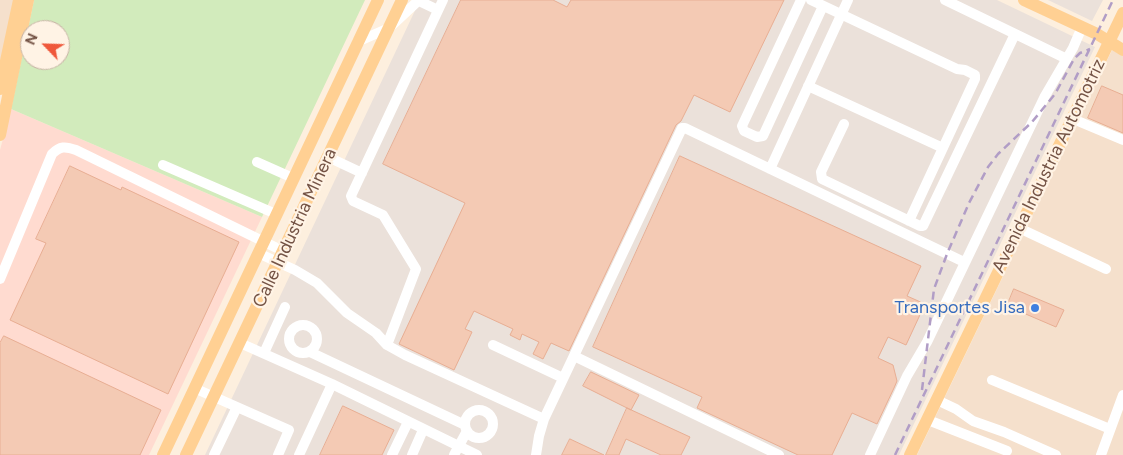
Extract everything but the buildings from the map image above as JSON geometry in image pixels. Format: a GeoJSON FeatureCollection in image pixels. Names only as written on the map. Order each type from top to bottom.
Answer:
{"type":"FeatureCollection","features":[{"type":"Feature","properties":{"kind":"main road"},"geometry":{"type":"LineString","coordinates":[[0,89],[3,56],[19,0]]}},
{"type":"Feature","properties":{"kind":"main road"},"geometry":{"type":"LineString","coordinates":[[0,136],[3,103],[28,0]]}},
{"type":"Feature","properties":{"kind":"main road","name":"Calle Industria Minera"},"geometry":{"type":"LineString","coordinates":[[162,455],[378,0]]}},
{"type":"Feature","properties":{"kind":"main road","name":"Calle Industria Minera"},"geometry":{"type":"LineString","coordinates":[[186,455],[402,0]]}},
{"type":"Feature","properties":{"kind":"main road"},"geometry":{"type":"LineString","coordinates":[[1024,0],[1110,41],[1123,50]]}},
{"type":"Feature","properties":{"kind":"main road","name":"Avenida Industria Automotriz"},"geometry":{"type":"LineString","coordinates":[[910,455],[1123,13]]}},
{"type":"Feature","properties":{"kind":"street"},"geometry":{"type":"LineString","coordinates":[[387,345],[416,269],[383,215],[351,199],[443,0]]}},
{"type":"Feature","properties":{"kind":"street"},"geometry":{"type":"LineString","coordinates":[[801,0],[742,126],[744,131],[758,138],[762,136],[823,6]]}},
{"type":"Feature","properties":{"kind":"street"},"geometry":{"type":"LineString","coordinates":[[811,0],[957,69],[974,74],[976,77],[909,221]]}},
{"type":"Feature","properties":{"kind":"street"},"geometry":{"type":"LineString","coordinates":[[770,169],[848,0]]}},
{"type":"Feature","properties":{"kind":"street"},"geometry":{"type":"LineString","coordinates":[[945,0],[1067,59]]}},
{"type":"Feature","properties":{"kind":"street"},"geometry":{"type":"LineString","coordinates":[[358,42],[389,28],[419,1],[438,10]]}},
{"type":"Feature","properties":{"kind":"street"},"geometry":{"type":"LineString","coordinates":[[870,455],[907,376],[927,342],[1045,96],[1067,59],[1082,28]]}},
{"type":"Feature","properties":{"kind":"street"},"geometry":{"type":"LineString","coordinates":[[844,124],[822,172],[822,179],[922,226],[1015,34]]}},
{"type":"Feature","properties":{"kind":"street"},"geometry":{"type":"LineString","coordinates":[[808,86],[943,148]]}},
{"type":"Feature","properties":{"kind":"street"},"geometry":{"type":"LineString","coordinates":[[1073,119],[1123,140]]}},
{"type":"Feature","properties":{"kind":"street"},"geometry":{"type":"LineString","coordinates":[[536,455],[544,419],[682,128],[964,262]]}},
{"type":"Feature","properties":{"kind":"street"},"geometry":{"type":"LineString","coordinates":[[0,279],[52,154],[59,147],[64,146],[76,150],[263,242],[317,283],[347,313],[376,333],[387,345],[544,419]]}},
{"type":"Feature","properties":{"kind":"street"},"geometry":{"type":"LineString","coordinates":[[328,157],[362,172]]}},
{"type":"Feature","properties":{"kind":"street"},"geometry":{"type":"LineString","coordinates":[[257,162],[293,178]]}},
{"type":"Feature","properties":{"kind":"street"},"geometry":{"type":"LineString","coordinates":[[163,165],[276,214]]}},
{"type":"Feature","properties":{"kind":"street"},"geometry":{"type":"LineString","coordinates":[[1019,228],[1106,268]]}},
{"type":"Feature","properties":{"kind":"street"},"geometry":{"type":"LineString","coordinates":[[258,253],[280,256]]}},
{"type":"Feature","properties":{"kind":"street"},"geometry":{"type":"LineString","coordinates":[[264,353],[285,307]]}},
{"type":"Feature","properties":{"kind":"street"},"geometry":{"type":"LineString","coordinates":[[240,343],[332,384],[408,422],[456,450],[477,455]]}},
{"type":"Feature","properties":{"kind":"street"},"geometry":{"type":"LineString","coordinates":[[494,345],[563,378]]}},
{"type":"Feature","properties":{"kind":"street"},"geometry":{"type":"LineString","coordinates":[[310,352],[466,428],[456,450]]}},
{"type":"Feature","properties":{"kind":"street"},"geometry":{"type":"LineString","coordinates":[[574,356],[779,455]]}},
{"type":"Feature","properties":{"kind":"street"},"geometry":{"type":"LineString","coordinates":[[992,380],[1110,429]]}},
{"type":"Feature","properties":{"kind":"street"},"geometry":{"type":"LineString","coordinates":[[299,455],[332,384]]}},
{"type":"Feature","properties":{"kind":"street"},"geometry":{"type":"LineString","coordinates":[[194,388],[289,430],[278,455]]}},
{"type":"Feature","properties":{"kind":"street"},"geometry":{"type":"LineString","coordinates":[[1101,455],[1110,429],[1121,408],[1123,395]]}},
{"type":"Feature","properties":{"kind":"street"},"geometry":{"type":"LineString","coordinates":[[937,400],[964,414],[972,421],[1004,432],[1056,455]]}},
{"type":"Feature","properties":{"kind":"street"},"geometry":{"type":"LineString","coordinates":[[214,455],[237,408]]}},
{"type":"Feature","properties":{"kind":"street"},"geometry":{"type":"LineString","coordinates":[[928,420],[1007,451]]}},
{"type":"Feature","properties":{"kind":"street"},"geometry":{"type":"LineString","coordinates":[[392,455],[408,422]]}},
{"type":"Feature","properties":{"kind":"street"},"geometry":{"type":"LineString","coordinates":[[412,455],[423,430]]}},
{"type":"Feature","properties":{"kind":"shaded area"},"geometry":{"type":"Polygon","coordinates":[[[0,0],[18,0],[0,82],[0,0]]]}},
{"type":"Feature","properties":{"kind":"shaded area"},"geometry":{"type":"Polygon","coordinates":[[[420,0],[997,0],[1095,47],[899,455],[205,455],[420,0]]]}},
{"type":"Feature","properties":{"kind":"shaded area"},"geometry":{"type":"Polygon","coordinates":[[[1048,0],[1103,0],[1092,21],[1048,0]]]}},
{"type":"Feature","properties":{"kind":"shaded area"},"geometry":{"type":"Polygon","coordinates":[[[1112,50],[1123,56],[1123,455],[917,455],[1112,50]]]}},
{"type":"Feature","properties":{"kind":"shaded area"},"geometry":{"type":"Polygon","coordinates":[[[11,109],[262,217],[149,455],[0,455],[0,150],[11,109]]]}},
{"type":"Feature","properties":{"kind":"green space"},"geometry":{"type":"Polygon","coordinates":[[[34,0],[365,0],[262,217],[11,109],[20,66],[20,70],[70,70],[70,20],[30,20],[34,0]]]}},
{"type":"Feature","properties":{"kind":"railway"},"geometry":{"type":"LineString","coordinates":[[895,455],[1113,0]]}},
{"type":"Feature","properties":{"kind":"railway"},"geometry":{"type":"LineString","coordinates":[[922,390],[934,289],[969,203],[988,167],[998,154],[1032,122],[1055,94],[1074,59],[1080,53],[1090,49]]}},
{"type":"Feature","properties":{"kind":"place","name":"Transportes Jisa"},"geometry":{"type":"Point","coordinates":[1035,308]}}]}
